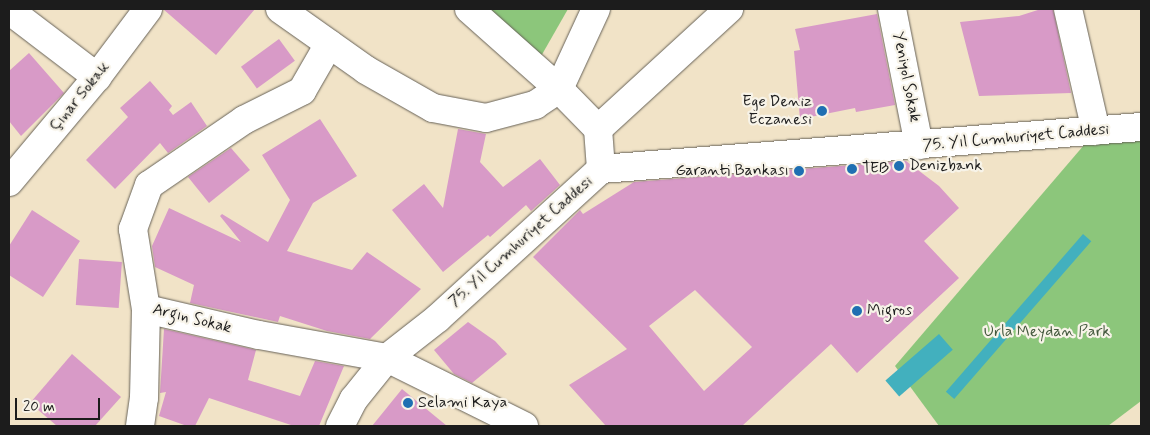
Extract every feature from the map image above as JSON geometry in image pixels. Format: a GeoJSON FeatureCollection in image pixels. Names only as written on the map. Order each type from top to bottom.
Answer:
{"type":"FeatureCollection","features":[{"type":"Feature","properties":{"kind":"street","name":"Çınar Sokak"},"geometry":{"type":"LineString","coordinates":[[9,182],[97,77],[148,9]]}},
{"type":"Feature","properties":{"kind":"street"},"geometry":{"type":"LineString","coordinates":[[280,9],[366,70],[433,108],[486,118],[536,105],[559,89],[596,9]]}},
{"type":"Feature","properties":{"kind":"street"},"geometry":{"type":"LineString","coordinates":[[469,9],[559,89],[598,129],[601,169]]}},
{"type":"Feature","properties":{"kind":"street"},"geometry":{"type":"LineString","coordinates":[[598,129],[729,9]]}},
{"type":"Feature","properties":{"kind":"street","name":"Yeniyol Sokak"},"geometry":{"type":"LineString","coordinates":[[892,9],[919,146]]}},
{"type":"Feature","properties":{"kind":"street"},"geometry":{"type":"LineString","coordinates":[[1068,9],[1096,131]]}},
{"type":"Feature","properties":{"kind":"street"},"geometry":{"type":"LineString","coordinates":[[9,10],[97,77]]}},
{"type":"Feature","properties":{"kind":"street","name":"Argın Sokak"},"geometry":{"type":"LineString","coordinates":[[329,44],[302,91],[244,120],[150,185],[133,229],[146,309],[259,335],[387,358],[524,426]]}},
{"type":"Feature","properties":{"kind":"street","name":"75. Yıl Cumhuriyet Caddesi"},"geometry":{"type":"LineString","coordinates":[[340,426],[354,399],[387,358],[438,318],[601,169],[1141,128]]}},
{"type":"Feature","properties":{"kind":"street"},"geometry":{"type":"LineString","coordinates":[[140,426],[144,398],[146,309]]}},
{"type":"Feature","properties":{"kind":"green space"},"geometry":{"type":"Polygon","coordinates":[[[453,9],[568,9],[536,65],[453,9]]]}},
{"type":"Feature","properties":{"kind":"green space","name":"Urla Meydan Park"},"geometry":{"type":"Polygon","coordinates":[[[1096,131],[1141,132],[1141,401],[1108,426],[939,426],[895,366],[1096,131]]]}},
{"type":"Feature","properties":{"kind":"water"},"geometry":{"type":"Polygon","coordinates":[[[1083,234],[1091,241],[954,399],[946,392],[1083,234]]]}},
{"type":"Feature","properties":{"kind":"water"},"geometry":{"type":"Polygon","coordinates":[[[939,334],[953,350],[899,396],[885,381],[939,334]]]}},
{"type":"Feature","properties":{"kind":"building"},"geometry":{"type":"Polygon","coordinates":[[[163,9],[255,9],[216,55],[163,9]]]}},
{"type":"Feature","properties":{"kind":"building"},"geometry":{"type":"Polygon","coordinates":[[[1041,9],[1053,9],[1071,93],[979,96],[960,22],[1019,16],[1041,9]]]}},
{"type":"Feature","properties":{"kind":"building"},"geometry":{"type":"Polygon","coordinates":[[[877,14],[895,105],[856,112],[855,108],[800,119],[794,51],[800,50],[795,29],[877,14]]]}},
{"type":"Feature","properties":{"kind":"building"},"geometry":{"type":"Polygon","coordinates":[[[279,39],[295,61],[257,88],[241,67],[279,39]]]}},
{"type":"Feature","properties":{"kind":"building"},"geometry":{"type":"Polygon","coordinates":[[[29,53],[64,93],[21,136],[9,121],[9,71],[29,53]]]}},
{"type":"Feature","properties":{"kind":"building"},"geometry":{"type":"Polygon","coordinates":[[[150,81],[172,106],[169,110],[173,115],[191,102],[207,126],[168,153],[160,143],[115,189],[86,160],[128,117],[120,108],[150,81]]]}},
{"type":"Feature","properties":{"kind":"building"},"geometry":{"type":"Polygon","coordinates":[[[320,119],[357,176],[313,203],[287,251],[352,270],[367,252],[421,289],[370,339],[327,331],[280,316],[278,322],[190,303],[194,285],[155,267],[152,246],[169,208],[241,242],[220,216],[222,214],[268,242],[290,200],[262,155],[320,119]]]}},
{"type":"Feature","properties":{"kind":"building"},"geometry":{"type":"Polygon","coordinates":[[[458,129],[486,134],[480,162],[503,187],[540,159],[560,185],[531,211],[526,205],[490,237],[488,235],[443,272],[392,210],[424,184],[443,208],[458,129]]]}},
{"type":"Feature","properties":{"kind":"building"},"geometry":{"type":"Polygon","coordinates":[[[231,148],[250,170],[209,203],[188,177],[231,148]]]}},
{"type":"Feature","properties":{"kind":"building"},"geometry":{"type":"Polygon","coordinates":[[[906,161],[939,186],[959,208],[924,241],[959,278],[857,373],[831,344],[742,426],[606,426],[569,385],[627,349],[533,257],[580,210],[583,214],[634,182],[906,161]],[[695,290],[649,326],[704,391],[752,347],[695,290]]]}},
{"type":"Feature","properties":{"kind":"building"},"geometry":{"type":"Polygon","coordinates":[[[32,210],[80,241],[43,297],[9,275],[9,246],[32,210]]]}},
{"type":"Feature","properties":{"kind":"building"},"geometry":{"type":"Polygon","coordinates":[[[79,259],[122,262],[119,308],[76,305],[79,259]]]}},
{"type":"Feature","properties":{"kind":"building"},"geometry":{"type":"Polygon","coordinates":[[[468,322],[495,341],[507,354],[472,383],[454,374],[434,350],[468,322]]]}},
{"type":"Feature","properties":{"kind":"building"},"geometry":{"type":"Polygon","coordinates":[[[164,329],[256,350],[248,380],[300,396],[315,361],[344,366],[319,426],[294,426],[209,398],[195,426],[187,426],[159,416],[166,392],[160,393],[164,329]]]}},
{"type":"Feature","properties":{"kind":"building"},"geometry":{"type":"Polygon","coordinates":[[[72,354],[121,397],[95,426],[57,426],[30,403],[72,354]]]}},
{"type":"Feature","properties":{"kind":"building"},"geometry":{"type":"Polygon","coordinates":[[[402,389],[447,426],[372,426],[402,389]]]}},
{"type":"Feature","properties":{"kind":"place","name":"Ege Deniz Eczanesi"},"geometry":{"type":"Point","coordinates":[822,111]}},
{"type":"Feature","properties":{"kind":"place","name":"Denizbank"},"geometry":{"type":"Point","coordinates":[899,166]}},
{"type":"Feature","properties":{"kind":"place","name":"TEB"},"geometry":{"type":"Point","coordinates":[852,169]}},
{"type":"Feature","properties":{"kind":"place","name":"Garanti Bankası"},"geometry":{"type":"Point","coordinates":[799,171]}},
{"type":"Feature","properties":{"kind":"place","name":"Migros"},"geometry":{"type":"Point","coordinates":[857,311]}},
{"type":"Feature","properties":{"kind":"place","name":"Selami Kaya"},"geometry":{"type":"Point","coordinates":[408,403]}}]}
